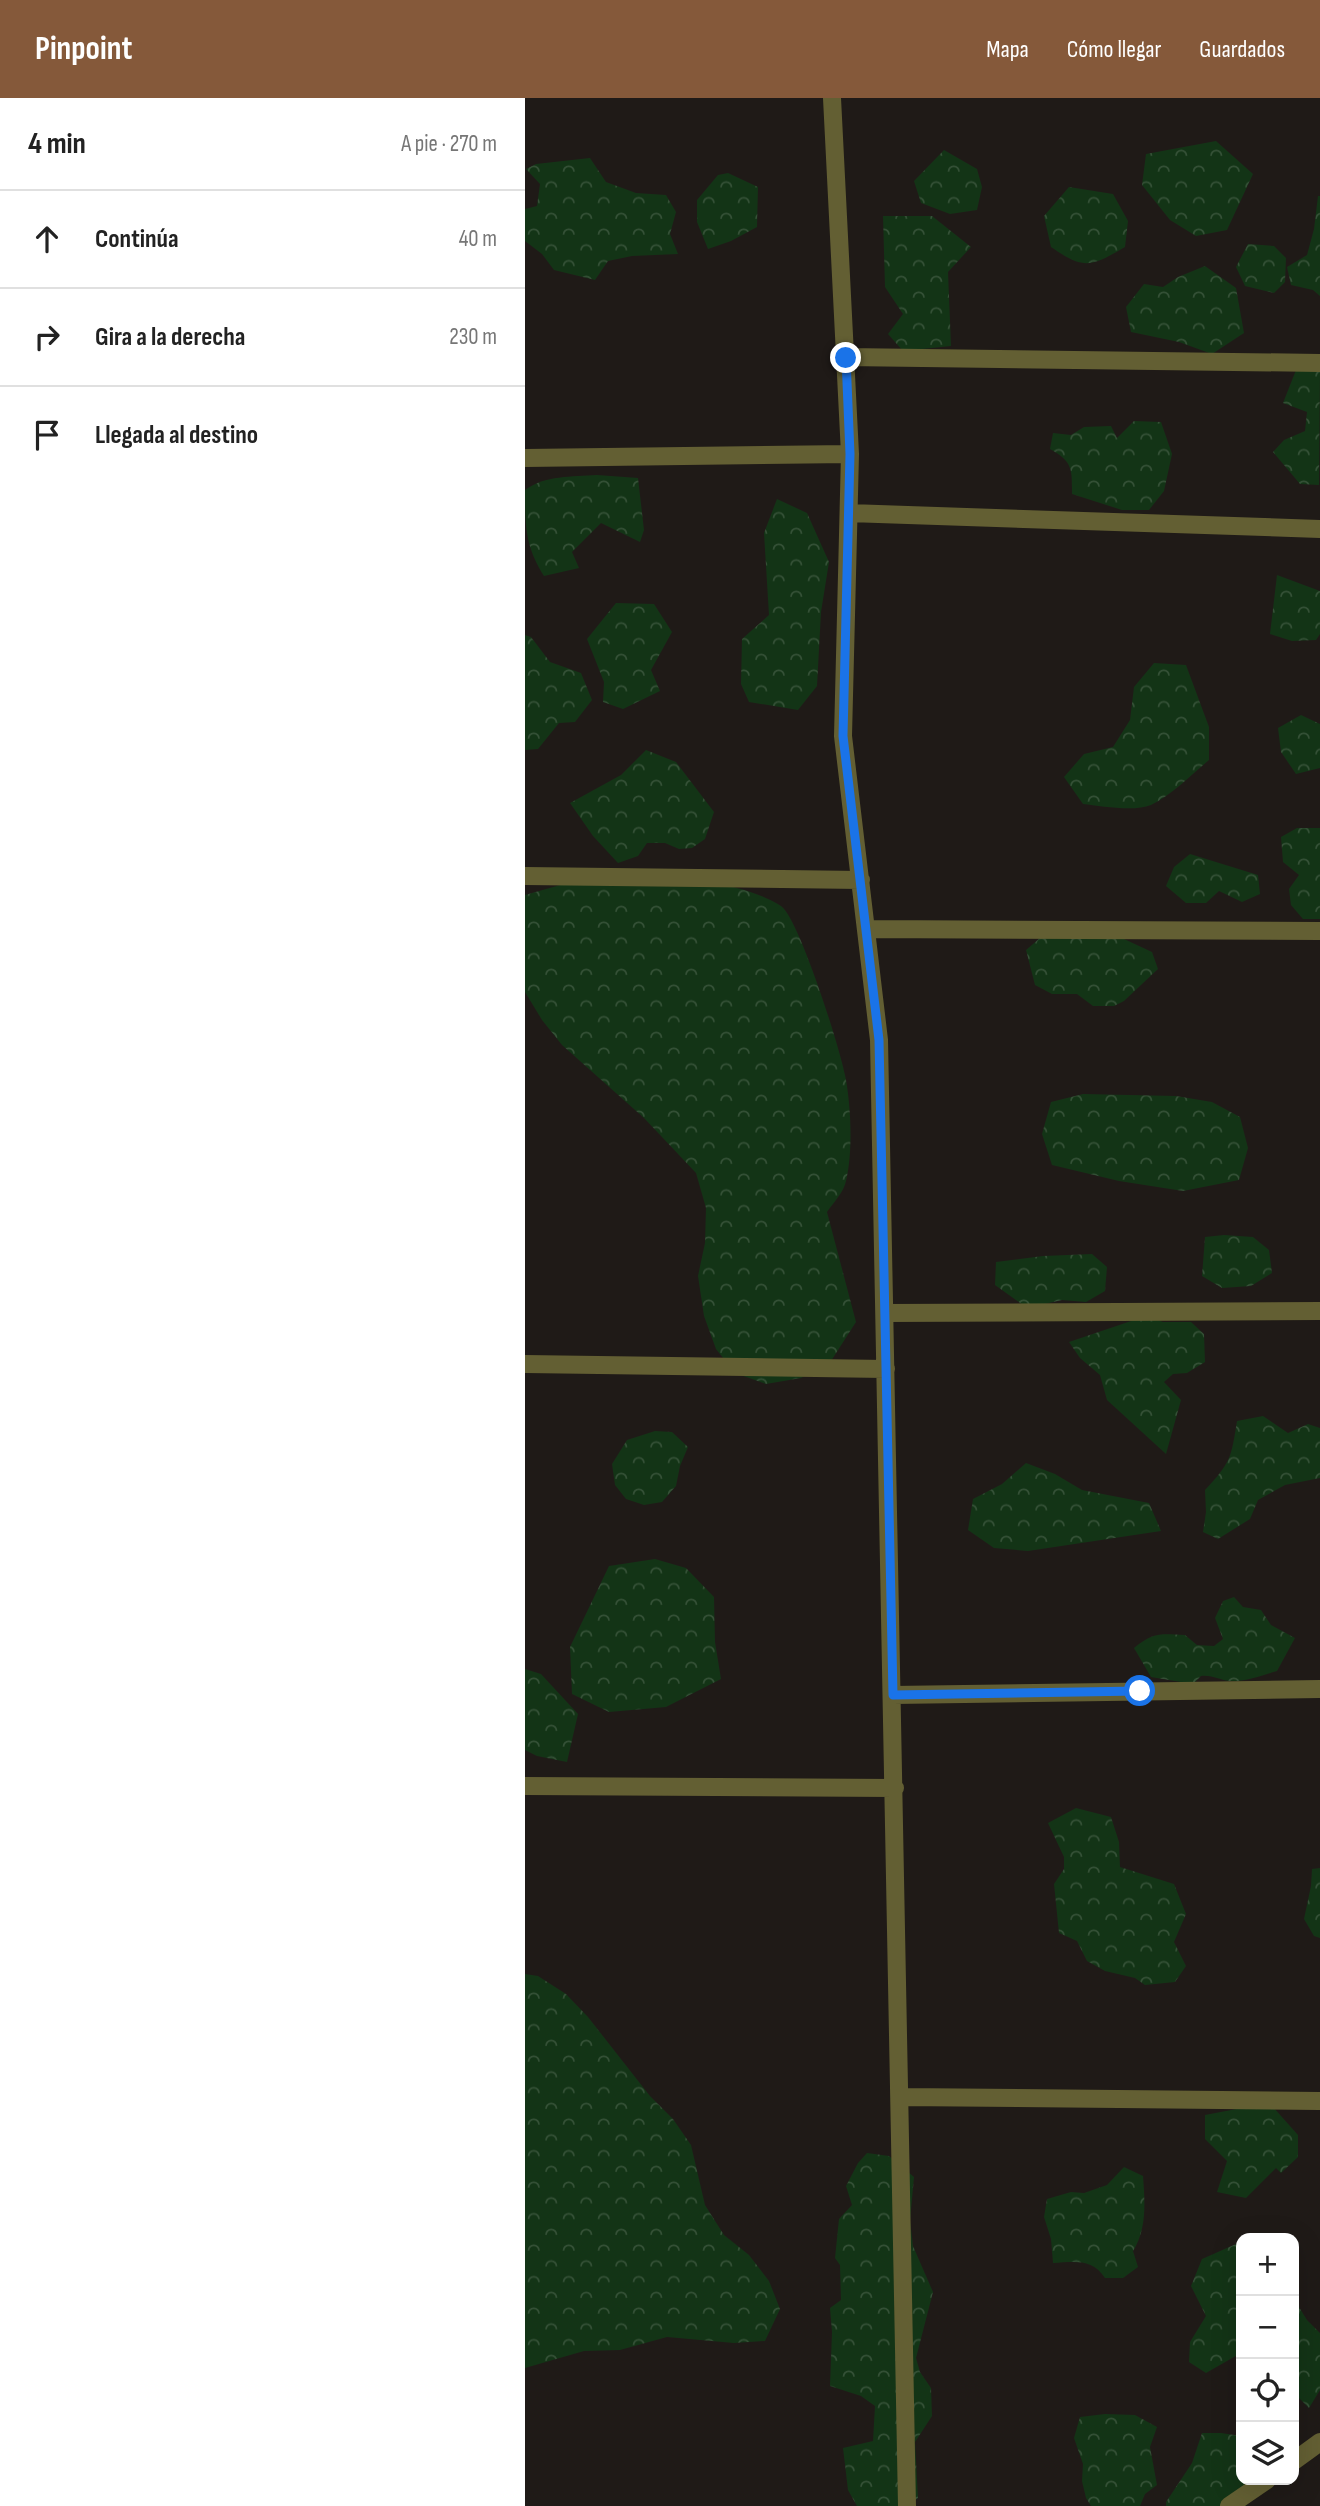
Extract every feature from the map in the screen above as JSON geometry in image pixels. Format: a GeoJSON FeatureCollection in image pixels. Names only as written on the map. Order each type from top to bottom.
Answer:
{"type":"FeatureCollection","features":[{"type":"Feature","properties":{"kind":"street"},"geometry":{"type":"LineString","coordinates":[[832,98],[850,454],[843,736],[879,1040],[907,2506]]}},
{"type":"Feature","properties":{"kind":"street"},"geometry":{"type":"LineString","coordinates":[[846,358],[1320,363]]}},
{"type":"Feature","properties":{"kind":"street"},"geometry":{"type":"LineString","coordinates":[[525,458],[850,454]]}},
{"type":"Feature","properties":{"kind":"street"},"geometry":{"type":"LineString","coordinates":[[849,513],[1320,529]]}},
{"type":"Feature","properties":{"kind":"street"},"geometry":{"type":"LineString","coordinates":[[525,876],[860,880]]}},
{"type":"Feature","properties":{"kind":"street"},"geometry":{"type":"LineString","coordinates":[[866,929],[1320,931]]}},
{"type":"Feature","properties":{"kind":"street"},"geometry":{"type":"LineString","coordinates":[[885,1313],[1320,1311]]}},
{"type":"Feature","properties":{"kind":"street"},"geometry":{"type":"LineString","coordinates":[[525,1364],[886,1369]]}},
{"type":"Feature","properties":{"kind":"street"},"geometry":{"type":"LineString","coordinates":[[893,1695],[1320,1689]]}},
{"type":"Feature","properties":{"kind":"street"},"geometry":{"type":"LineString","coordinates":[[525,1786],[895,1787]]}},
{"type":"Feature","properties":{"kind":"street"},"geometry":{"type":"LineString","coordinates":[[901,2097],[1320,2101]]}},
{"type":"Feature","properties":{"kind":"street"},"geometry":{"type":"LineString","coordinates":[[1299,2457],[1320,2442]]}},
{"type":"Feature","properties":{"kind":"street"},"geometry":{"type":"LineString","coordinates":[[1229,2506],[1260,2485]]}},
{"type":"Feature","properties":{"kind":"green space"},"geometry":{"type":"Polygon","coordinates":[[[1216,141],[1253,174],[1227,230],[1196,236],[1170,220],[1142,185],[1146,154],[1216,141]]]}},
{"type":"Feature","properties":{"kind":"green space"},"geometry":{"type":"Polygon","coordinates":[[[944,150],[977,169],[982,187],[977,210],[950,214],[921,203],[914,181],[944,150]]]}},
{"type":"Feature","properties":{"kind":"green space"},"geometry":{"type":"Polygon","coordinates":[[[590,158],[606,182],[636,193],[666,195],[676,212],[670,234],[678,254],[632,256],[608,261],[595,280],[554,270],[542,254],[525,241],[525,209],[537,206],[540,184],[526,169],[536,164],[590,158]]]}},
{"type":"Feature","properties":{"kind":"green space"},"geometry":{"type":"Polygon","coordinates":[[[728,173],[758,187],[757,227],[731,241],[708,249],[697,222],[697,200],[718,175],[728,173]]]}},
{"type":"Feature","properties":{"kind":"green space"},"geometry":{"type":"Polygon","coordinates":[[[1069,187],[1113,194],[1128,221],[1125,247],[1104,259],[1088,263],[1072,260],[1051,247],[1044,216],[1069,187]]]}},
{"type":"Feature","properties":{"kind":"green space"},"geometry":{"type":"Polygon","coordinates":[[[1318,196],[1320,296],[1313,290],[1291,285],[1287,267],[1307,255],[1314,229],[1318,196]]]}},
{"type":"Feature","properties":{"kind":"green space"},"geometry":{"type":"Polygon","coordinates":[[[883,216],[932,216],[971,247],[948,272],[951,346],[903,351],[888,334],[903,314],[885,287],[883,216]]]}},
{"type":"Feature","properties":{"kind":"green space"},"geometry":{"type":"Polygon","coordinates":[[[1248,244],[1274,246],[1286,258],[1285,282],[1274,293],[1245,286],[1236,267],[1248,244]]]}},
{"type":"Feature","properties":{"kind":"green space"},"geometry":{"type":"Polygon","coordinates":[[[1205,266],[1236,288],[1244,333],[1212,354],[1179,342],[1131,332],[1126,307],[1144,284],[1163,287],[1178,277],[1205,266]]]}},
{"type":"Feature","properties":{"kind":"green space"},"geometry":{"type":"Polygon","coordinates":[[[1298,365],[1320,369],[1319,485],[1300,484],[1273,452],[1284,440],[1305,431],[1307,412],[1283,403],[1298,365]]]}},
{"type":"Feature","properties":{"kind":"green space"},"geometry":{"type":"Polygon","coordinates":[[[1134,421],[1161,422],[1172,454],[1164,491],[1149,510],[1122,510],[1072,494],[1070,467],[1050,449],[1053,433],[1071,435],[1084,427],[1111,426],[1117,438],[1134,421]]]}},
{"type":"Feature","properties":{"kind":"green space"},"geometry":{"type":"Polygon","coordinates":[[[597,475],[638,478],[644,530],[640,542],[601,523],[572,552],[579,568],[544,576],[533,555],[527,535],[525,490],[550,479],[597,475]]]}},
{"type":"Feature","properties":{"kind":"green space"},"geometry":{"type":"Polygon","coordinates":[[[777,499],[807,513],[829,562],[821,612],[817,686],[798,710],[749,702],[741,684],[742,639],[769,615],[764,533],[777,499]]]}},
{"type":"Feature","properties":{"kind":"green space"},"geometry":{"type":"Polygon","coordinates":[[[1277,575],[1320,591],[1320,634],[1316,640],[1292,641],[1270,634],[1277,575]]]}},
{"type":"Feature","properties":{"kind":"green space"},"geometry":{"type":"Polygon","coordinates":[[[616,603],[654,604],[672,632],[651,670],[660,691],[623,709],[603,702],[604,682],[587,639],[616,603]]]}},
{"type":"Feature","properties":{"kind":"green space"},"geometry":{"type":"Polygon","coordinates":[[[525,635],[531,637],[550,662],[581,673],[592,700],[575,722],[559,723],[538,749],[525,750],[525,635]]]}},
{"type":"Feature","properties":{"kind":"green space"},"geometry":{"type":"Polygon","coordinates":[[[1154,663],[1186,665],[1209,727],[1209,760],[1174,790],[1151,805],[1127,808],[1083,804],[1064,777],[1084,754],[1113,747],[1130,720],[1134,687],[1154,663]]]}},
{"type":"Feature","properties":{"kind":"green space"},"geometry":{"type":"Polygon","coordinates":[[[1301,715],[1320,724],[1320,768],[1296,774],[1281,752],[1278,728],[1301,715]]]}},
{"type":"Feature","properties":{"kind":"green space"},"geometry":{"type":"Polygon","coordinates":[[[646,750],[676,762],[714,812],[705,839],[692,848],[679,849],[665,843],[647,843],[638,856],[618,863],[593,836],[570,803],[621,775],[646,750]]]}},
{"type":"Feature","properties":{"kind":"green space"},"geometry":{"type":"Polygon","coordinates":[[[1297,828],[1320,828],[1320,919],[1303,919],[1291,905],[1289,889],[1299,875],[1283,862],[1281,837],[1297,828]]]}},
{"type":"Feature","properties":{"kind":"green space"},"geometry":{"type":"Polygon","coordinates":[[[1190,854],[1258,875],[1260,894],[1242,902],[1219,891],[1206,903],[1186,903],[1166,886],[1174,867],[1190,854]]]}},
{"type":"Feature","properties":{"kind":"green space"},"geometry":{"type":"Polygon","coordinates":[[[599,874],[693,880],[762,896],[781,906],[789,916],[808,959],[837,1044],[848,1091],[848,1170],[843,1189],[827,1212],[856,1322],[831,1361],[801,1378],[766,1384],[735,1373],[716,1349],[704,1316],[698,1276],[705,1243],[706,1208],[696,1173],[644,1118],[562,1045],[525,992],[525,895],[599,874]]]}},
{"type":"Feature","properties":{"kind":"green space"},"geometry":{"type":"Polygon","coordinates":[[[1040,938],[1124,939],[1152,952],[1158,969],[1124,1001],[1114,1006],[1093,1006],[1077,994],[1052,994],[1035,985],[1026,950],[1040,938]]]}},
{"type":"Feature","properties":{"kind":"green space"},"geometry":{"type":"Polygon","coordinates":[[[1083,1094],[1176,1096],[1212,1102],[1240,1117],[1248,1148],[1239,1180],[1183,1191],[1119,1181],[1052,1165],[1042,1134],[1051,1102],[1083,1094]]]}},
{"type":"Feature","properties":{"kind":"green space"},"geometry":{"type":"Polygon","coordinates":[[[1205,1237],[1253,1237],[1269,1250],[1272,1273],[1251,1286],[1222,1288],[1202,1276],[1205,1237]]]}},
{"type":"Feature","properties":{"kind":"green space"},"geometry":{"type":"Polygon","coordinates":[[[1092,1254],[1107,1267],[1105,1291],[1086,1302],[1062,1300],[1027,1308],[995,1285],[996,1262],[1092,1254]]]}},
{"type":"Feature","properties":{"kind":"green space"},"geometry":{"type":"Polygon","coordinates":[[[1146,1316],[1163,1322],[1191,1322],[1204,1334],[1205,1362],[1187,1373],[1173,1374],[1164,1382],[1181,1400],[1166,1454],[1107,1400],[1100,1375],[1080,1358],[1069,1342],[1146,1316]]]}},
{"type":"Feature","properties":{"kind":"green space"},"geometry":{"type":"Polygon","coordinates":[[[1263,1416],[1288,1433],[1308,1424],[1320,1428],[1320,1478],[1285,1485],[1258,1500],[1250,1519],[1218,1539],[1203,1532],[1205,1490],[1228,1459],[1237,1421],[1263,1416]]]}},
{"type":"Feature","properties":{"kind":"green space"},"geometry":{"type":"Polygon","coordinates":[[[655,1431],[672,1432],[688,1447],[676,1486],[662,1502],[644,1505],[626,1499],[615,1485],[612,1464],[627,1440],[655,1431]]]}},
{"type":"Feature","properties":{"kind":"green space"},"geometry":{"type":"Polygon","coordinates":[[[1026,1463],[1055,1474],[1082,1490],[1149,1503],[1161,1531],[1028,1551],[994,1548],[968,1530],[973,1499],[1002,1484],[1026,1463]]]}},
{"type":"Feature","properties":{"kind":"green space"},"geometry":{"type":"Polygon","coordinates":[[[655,1559],[686,1568],[714,1597],[715,1642],[721,1679],[666,1707],[609,1712],[572,1694],[570,1647],[609,1566],[655,1559]]]}},
{"type":"Feature","properties":{"kind":"green space"},"geometry":{"type":"Polygon","coordinates":[[[1234,1597],[1243,1607],[1261,1610],[1271,1625],[1295,1638],[1277,1671],[1236,1681],[1201,1676],[1193,1684],[1151,1677],[1134,1648],[1147,1639],[1163,1634],[1185,1635],[1197,1645],[1214,1646],[1223,1639],[1215,1618],[1223,1601],[1234,1597]]]}},
{"type":"Feature","properties":{"kind":"green space"},"geometry":{"type":"Polygon","coordinates":[[[525,1669],[541,1674],[578,1714],[567,1762],[537,1756],[525,1750],[525,1669]]]}},
{"type":"Feature","properties":{"kind":"green space"},"geometry":{"type":"Polygon","coordinates":[[[1076,1808],[1111,1817],[1119,1842],[1120,1867],[1174,1884],[1186,1914],[1174,1942],[1186,1966],[1175,1982],[1145,1985],[1135,1978],[1105,1971],[1087,1961],[1077,1941],[1059,1933],[1054,1884],[1064,1869],[1064,1857],[1048,1823],[1076,1808]]]}},
{"type":"Feature","properties":{"kind":"green space"},"geometry":{"type":"Polygon","coordinates":[[[1320,1868],[1320,1938],[1314,1936],[1304,1919],[1312,1869],[1320,1868]]]}},
{"type":"Feature","properties":{"kind":"green space"},"geometry":{"type":"Polygon","coordinates":[[[525,1974],[538,1976],[566,1994],[588,2017],[650,2096],[673,2119],[691,2145],[705,2205],[724,2235],[749,2255],[769,2281],[780,2309],[765,2341],[734,2343],[667,2337],[620,2350],[584,2351],[525,2368],[525,1974]]]}},
{"type":"Feature","properties":{"kind":"green space"},"geometry":{"type":"Polygon","coordinates":[[[1247,2107],[1273,2107],[1298,2135],[1298,2157],[1281,2173],[1276,2168],[1246,2198],[1217,2192],[1227,2161],[1205,2139],[1205,2115],[1247,2107]]]}},
{"type":"Feature","properties":{"kind":"green space"},"geometry":{"type":"Polygon","coordinates":[[[867,2153],[889,2156],[914,2177],[910,2221],[913,2246],[933,2292],[916,2358],[920,2372],[931,2388],[932,2416],[915,2442],[918,2498],[907,2506],[857,2506],[848,2490],[843,2448],[873,2441],[875,2406],[861,2396],[830,2386],[830,2308],[841,2300],[840,2265],[835,2258],[839,2219],[852,2205],[846,2186],[858,2163],[867,2153]]]}},
{"type":"Feature","properties":{"kind":"green space"},"geometry":{"type":"Polygon","coordinates":[[[1124,2167],[1143,2176],[1143,2224],[1133,2251],[1138,2267],[1123,2278],[1105,2278],[1088,2264],[1053,2263],[1051,2239],[1044,2217],[1047,2199],[1071,2192],[1084,2193],[1107,2185],[1124,2167]]]}},
{"type":"Feature","properties":{"kind":"green space"},"geometry":{"type":"Polygon","coordinates":[[[1236,2244],[1236,2356],[1206,2373],[1189,2362],[1190,2342],[1206,2316],[1191,2286],[1202,2259],[1236,2244]]]}},
{"type":"Feature","properties":{"kind":"green space"},"geometry":{"type":"Polygon","coordinates":[[[1299,2307],[1320,2333],[1320,2390],[1309,2408],[1299,2398],[1299,2307]]]}},
{"type":"Feature","properties":{"kind":"green space"},"geometry":{"type":"Polygon","coordinates":[[[1135,2415],[1157,2427],[1150,2447],[1157,2485],[1145,2494],[1140,2506],[1091,2506],[1086,2498],[1082,2481],[1083,2464],[1074,2438],[1080,2417],[1135,2415]]]}},
{"type":"Feature","properties":{"kind":"green space"},"geometry":{"type":"Polygon","coordinates":[[[1202,2433],[1236,2435],[1236,2485],[1252,2485],[1246,2506],[1166,2506],[1192,2463],[1202,2433]]]}},
{"type":"Feature","properties":{"kind":"route"},"geometry":{"type":"LineString","coordinates":[[846,358],[850,454],[843,736],[879,1040],[893,1695],[1140,1691]]}}]}
